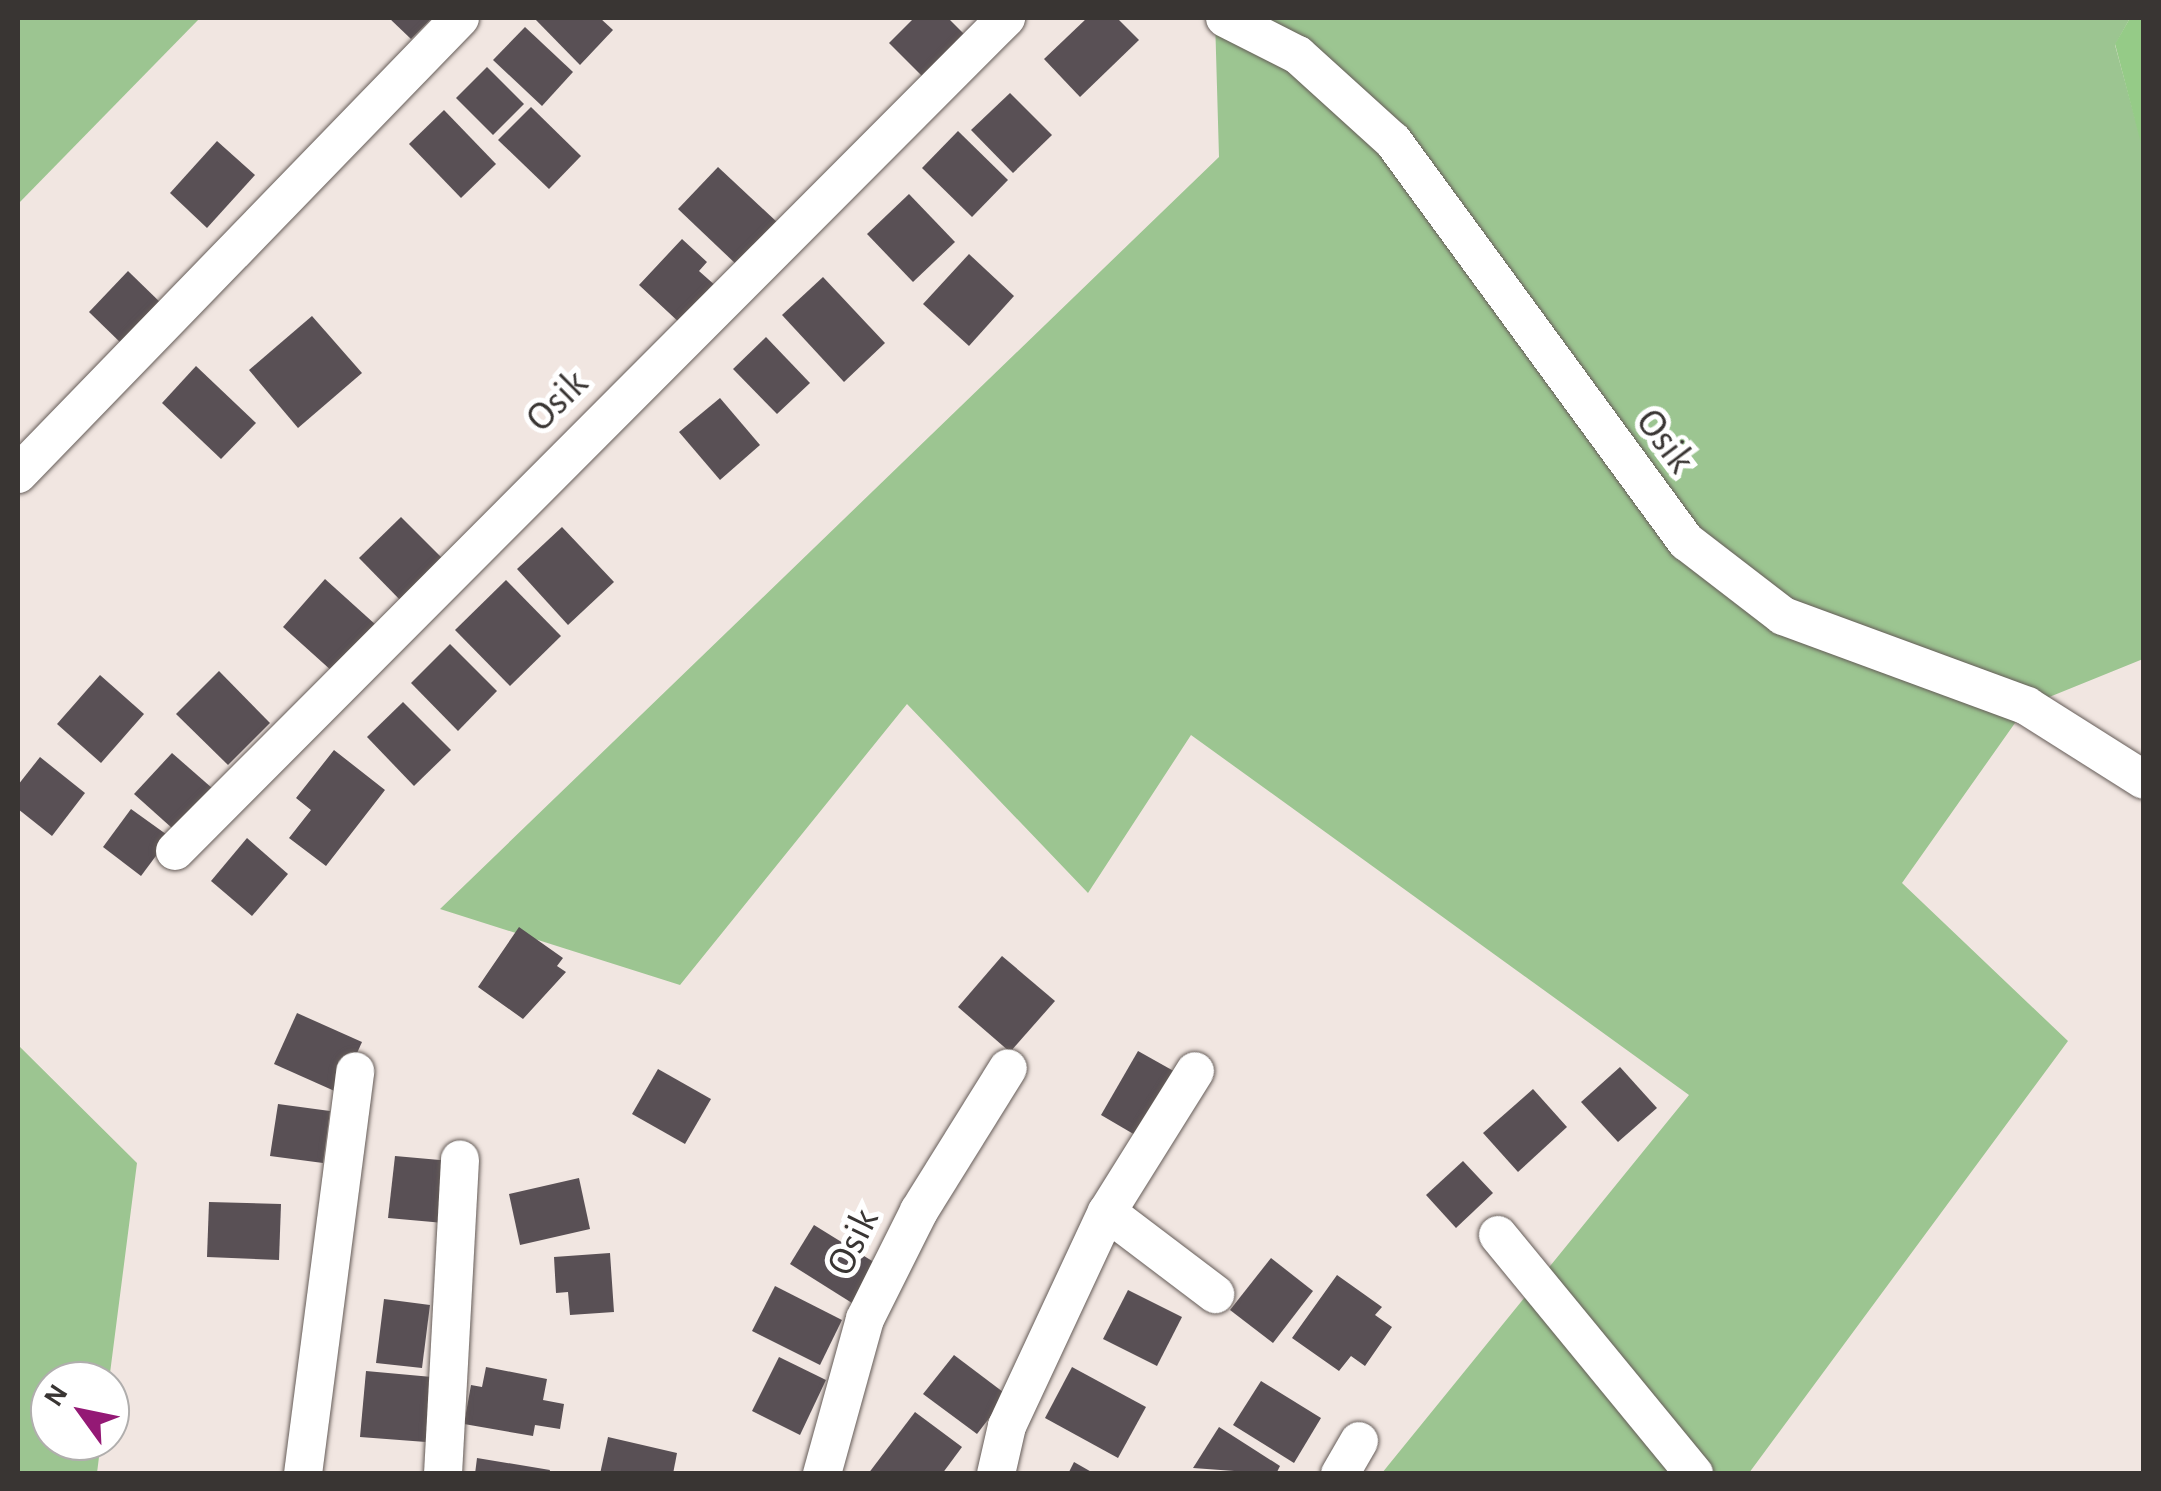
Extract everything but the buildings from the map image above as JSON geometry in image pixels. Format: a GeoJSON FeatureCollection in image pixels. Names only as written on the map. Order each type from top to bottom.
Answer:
{"type":"FeatureCollection","features":[{"type":"Feature","properties":{"kind":"street"},"geometry":{"type":"LineString","coordinates":[[18,474],[460,18]]}},
{"type":"Feature","properties":{"kind":"street","name":"Osik"},"geometry":{"type":"LineString","coordinates":[[175,852],[1006,18]]}},
{"type":"Feature","properties":{"kind":"street","name":"Osik"},"geometry":{"type":"LineString","coordinates":[[1225,18],[1298,55],[1393,141],[1687,542],[1782,616],[2027,706],[2108,751],[2144,780]]}},
{"type":"Feature","properties":{"kind":"street","name":"Osik"},"geometry":{"type":"LineString","coordinates":[[822,1474],[865,1320],[919,1211],[1008,1068]]}},
{"type":"Feature","properties":{"kind":"street"},"geometry":{"type":"LineString","coordinates":[[302,1474],[355,1071]]}},
{"type":"Feature","properties":{"kind":"street"},"geometry":{"type":"LineString","coordinates":[[996,1474],[1008,1426],[1107,1212],[1196,1071]]}},
{"type":"Feature","properties":{"kind":"street"},"geometry":{"type":"LineString","coordinates":[[443,1474],[460,1159]]}},
{"type":"Feature","properties":{"kind":"street"},"geometry":{"type":"LineString","coordinates":[[1107,1212],[1214,1294]]}},
{"type":"Feature","properties":{"kind":"street"},"geometry":{"type":"LineString","coordinates":[[1498,1236],[1694,1474]]}},
{"type":"Feature","properties":{"kind":"street"},"geometry":{"type":"LineString","coordinates":[[1340,1474],[1360,1440]]}},
{"type":"Feature","properties":{"kind":"green space"},"geometry":{"type":"Polygon","coordinates":[[[18,18],[200,18],[18,204],[18,18]]]}},
{"type":"Feature","properties":{"kind":"green space"},"geometry":{"type":"Polygon","coordinates":[[[1215,18],[2130,18],[2115,45],[2144,151],[2143,659],[2027,706],[1902,883],[2068,1041],[1749,1473],[1382,1473],[1689,1095],[1191,735],[1088,893],[907,704],[680,985],[440,909],[1219,157],[1215,18]]]}},
{"type":"Feature","properties":{"kind":"green space"},"geometry":{"type":"Polygon","coordinates":[[[2130,18],[2143,18],[2143,151],[2115,44],[2130,18]]]}},
{"type":"Feature","properties":{"kind":"green space"},"geometry":{"type":"Polygon","coordinates":[[[18,1045],[137,1163],[112,1361],[30,1361],[30,1461],[98,1461],[97,1473],[18,1473],[18,1045]]]}}]}
